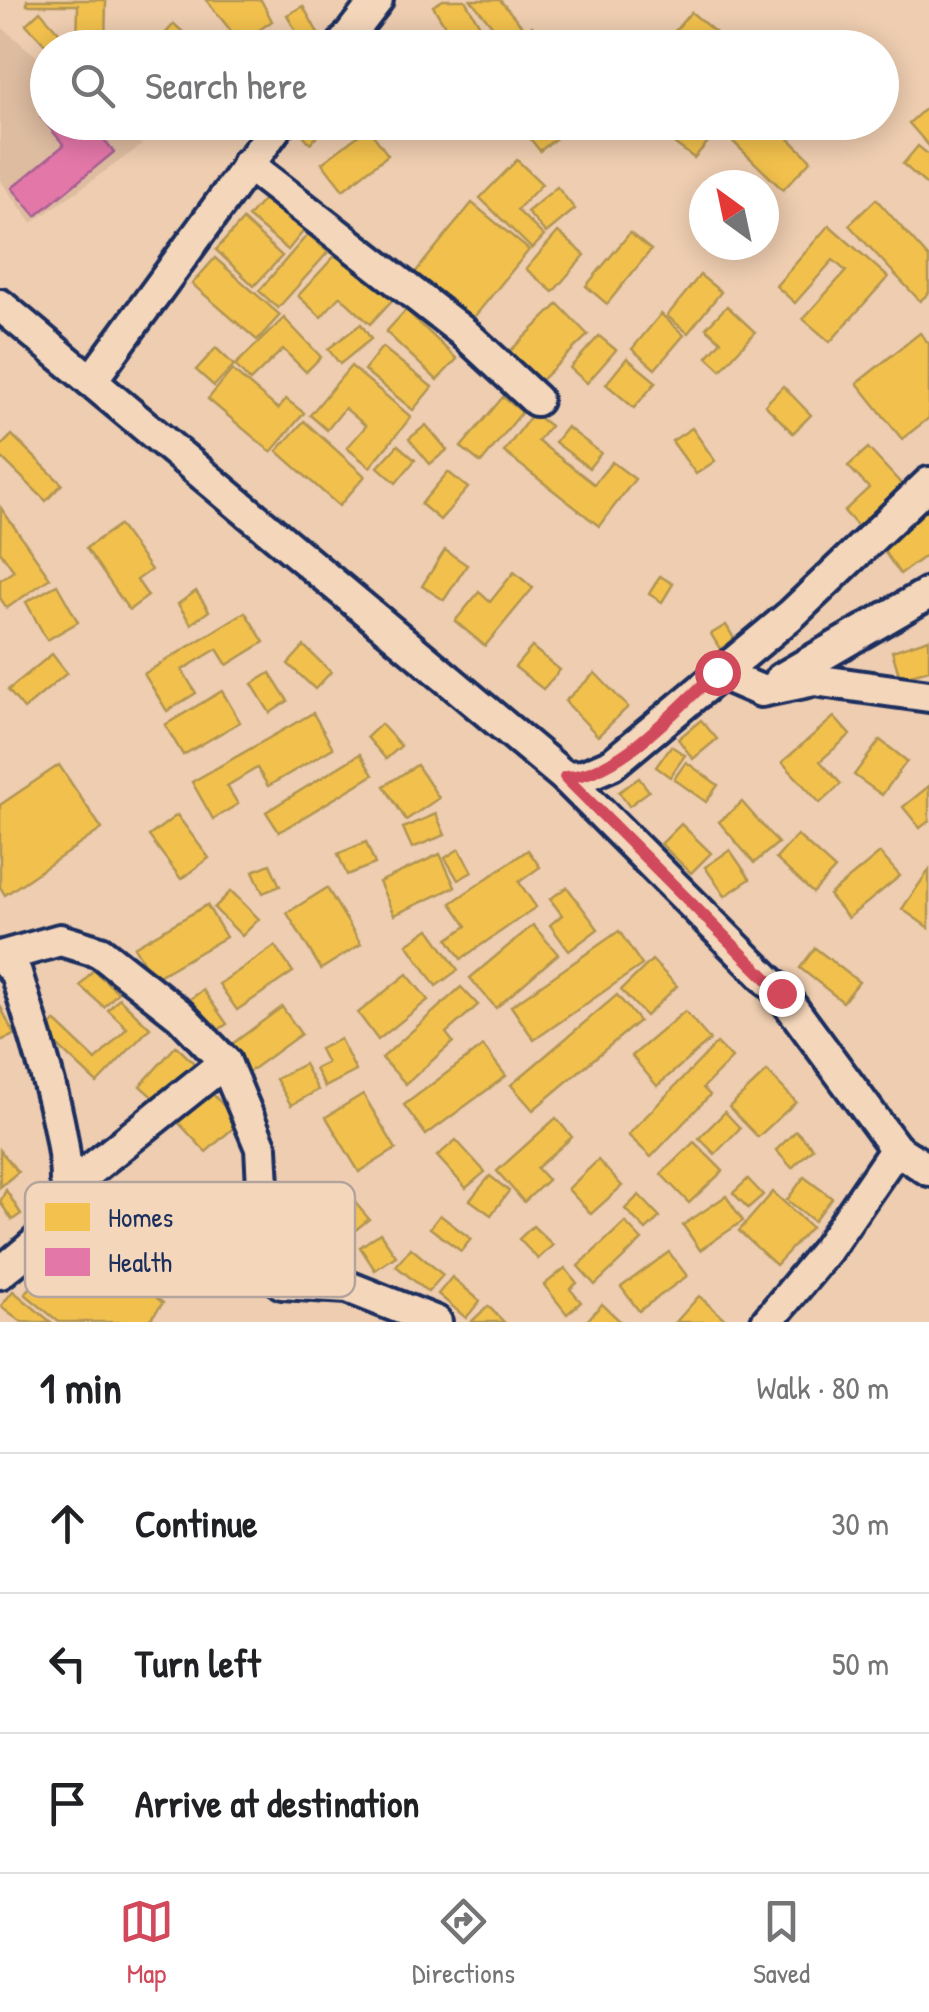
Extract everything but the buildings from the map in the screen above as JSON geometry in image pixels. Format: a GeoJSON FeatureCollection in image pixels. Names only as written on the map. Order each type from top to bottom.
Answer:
{"type":"FeatureCollection","features":[{"type":"Feature","properties":{"kind":"street"},"geometry":{"type":"LineString","coordinates":[[354,30],[377,0]]}},
{"type":"Feature","properties":{"kind":"street"},"geometry":{"type":"LineString","coordinates":[[91,381],[266,140]]}},
{"type":"Feature","properties":{"kind":"street"},"geometry":{"type":"LineString","coordinates":[[248,164],[463,332],[536,400]]}},
{"type":"Feature","properties":{"kind":"street"},"geometry":{"type":"LineString","coordinates":[[0,305],[565,777],[781,993],[896,1150],[929,1170]]}},
{"type":"Feature","properties":{"kind":"street"},"geometry":{"type":"LineString","coordinates":[[565,777],[584,776],[612,764],[717,672],[792,614],[929,483]]}},
{"type":"Feature","properties":{"kind":"street"},"geometry":{"type":"LineString","coordinates":[[761,691],[929,593]]}},
{"type":"Feature","properties":{"kind":"street"},"geometry":{"type":"LineString","coordinates":[[717,672],[761,691],[814,680],[929,696]]}},
{"type":"Feature","properties":{"kind":"street"},"geometry":{"type":"LineString","coordinates":[[69,1182],[58,1125],[16,973],[1,957],[60,940],[100,952],[180,1015],[225,1062],[261,1148],[263,1182]]}},
{"type":"Feature","properties":{"kind":"street"},"geometry":{"type":"LineString","coordinates":[[76,1182],[225,1062]]}},
{"type":"Feature","properties":{"kind":"street"},"geometry":{"type":"LineString","coordinates":[[767,1322],[826,1251],[896,1150]]}},
{"type":"Feature","properties":{"kind":"street"},"geometry":{"type":"LineString","coordinates":[[0,1273],[25,1249]]}},
{"type":"Feature","properties":{"kind":"street"},"geometry":{"type":"LineString","coordinates":[[355,1289],[436,1322]]}},
{"type":"Feature","properties":{"kind":"shaded area"},"geometry":{"type":"Polygon","coordinates":[[[0,26],[30,51],[30,140],[136,140],[142,145],[32,223],[0,180],[0,26]]]}},
{"type":"Feature","properties":{"kind":"route"},"geometry":{"type":"LineString","coordinates":[[717,672],[612,764],[584,776],[565,777],[781,993]]}}]}
